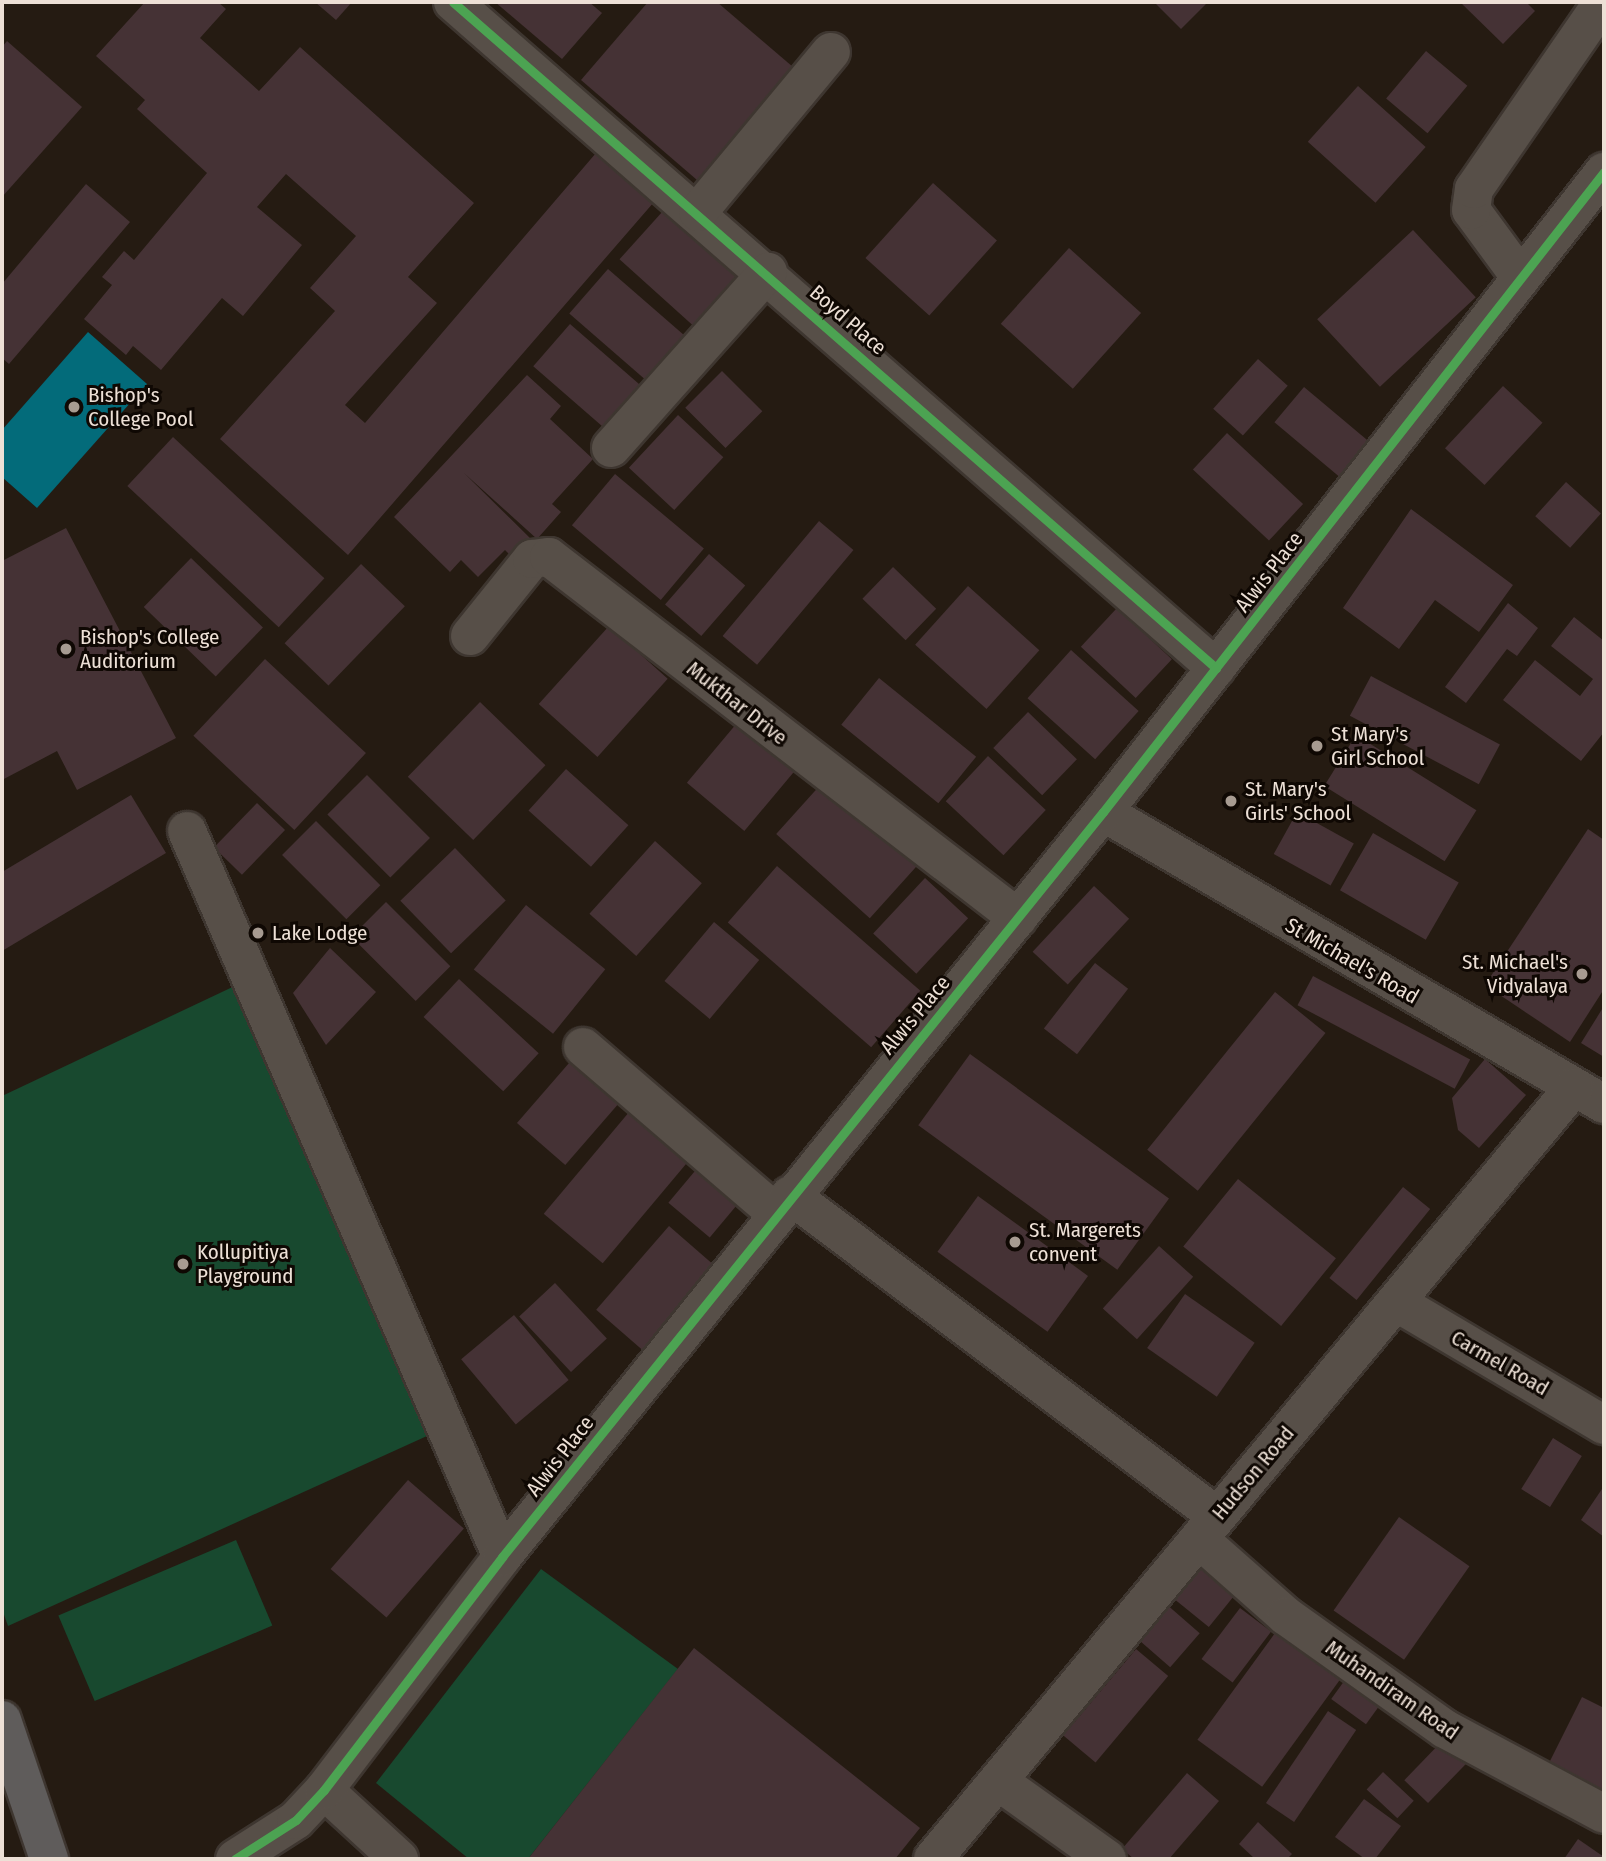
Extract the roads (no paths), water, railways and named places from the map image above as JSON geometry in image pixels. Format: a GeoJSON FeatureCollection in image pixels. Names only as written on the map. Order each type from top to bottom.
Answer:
{"type":"FeatureCollection","features":[{"type":"Feature","properties":{"kind":"main road"},"geometry":{"type":"LineString","coordinates":[[2,1720],[49,1859]]}},
{"type":"Feature","properties":{"kind":"street","name":"Boyd Place"},"geometry":{"type":"LineString","coordinates":[[453,2],[768,272],[1216,668]]}},
{"type":"Feature","properties":{"kind":"street"},"geometry":{"type":"LineString","coordinates":[[1521,278],[1471,210],[1474,188],[1603,2]]}},
{"type":"Feature","properties":{"kind":"street"},"geometry":{"type":"LineString","coordinates":[[698,212],[831,52]]}},
{"type":"Feature","properties":{"kind":"street","name":"Alwis Place"},"geometry":{"type":"LineString","coordinates":[[234,1859],[296,1820],[324,1790],[502,1557],[783,1203],[1103,812],[1604,172]]}},
{"type":"Feature","properties":{"kind":"street"},"geometry":{"type":"LineString","coordinates":[[611,449],[768,272]]}},
{"type":"Feature","properties":{"kind":"street","name":"Mukthar Drive"},"geometry":{"type":"LineString","coordinates":[[470,636],[533,559],[549,558],[1018,918]]}},
{"type":"Feature","properties":{"kind":"street","name":"St Michael's Road"},"geometry":{"type":"LineString","coordinates":[[1103,812],[1589,1096]]}},
{"type":"Feature","properties":{"kind":"street"},"geometry":{"type":"LineString","coordinates":[[187,831],[502,1557]]}},
{"type":"Feature","properties":{"kind":"street","name":"Muhandiram Road"},"geometry":{"type":"LineString","coordinates":[[583,1047],[1208,1527],[1286,1616],[1445,1729],[1604,1814]]}},
{"type":"Feature","properties":{"kind":"street","name":"Hudson Road"},"geometry":{"type":"LineString","coordinates":[[933,1859],[1396,1302],[1589,1096]]}},
{"type":"Feature","properties":{"kind":"street","name":"Carmel Road"},"geometry":{"type":"LineString","coordinates":[[1396,1302],[1604,1425]]}},
{"type":"Feature","properties":{"kind":"street"},"geometry":{"type":"LineString","coordinates":[[998,1781],[1107,1859]]}},
{"type":"Feature","properties":{"kind":"street"},"geometry":{"type":"LineString","coordinates":[[324,1790],[399,1859]]}},
{"type":"Feature","properties":{"kind":"water","name":"Bishop's College Pool"},"geometry":{"type":"Polygon","coordinates":[[[88,332],[147,384],[37,508],[2,477],[2,430],[88,332]]]}},
{"type":"Feature","properties":{"kind":"place","name":"Bishop's College Pool"},"geometry":{"type":"Point","coordinates":[74,407]}},
{"type":"Feature","properties":{"kind":"place","name":"Bishop's College Auditorium"},"geometry":{"type":"Point","coordinates":[66,649]}},
{"type":"Feature","properties":{"kind":"place","name":"St Mary's Girl School"},"geometry":{"type":"Point","coordinates":[1317,746]}},
{"type":"Feature","properties":{"kind":"place","name":"St. Mary's Girls' School"},"geometry":{"type":"Point","coordinates":[1231,801]}},
{"type":"Feature","properties":{"kind":"place","name":"Lake Lodge"},"geometry":{"type":"Point","coordinates":[258,933]}},
{"type":"Feature","properties":{"kind":"place","name":"St. Michael's Vidyalaya"},"geometry":{"type":"Point","coordinates":[1582,974]}},
{"type":"Feature","properties":{"kind":"place","name":"St. Margerets convent"},"geometry":{"type":"Point","coordinates":[1015,1242]}},
{"type":"Feature","properties":{"kind":"place","name":"Kollupitiya Playground"},"geometry":{"type":"Point","coordinates":[183,1264]}}]}
